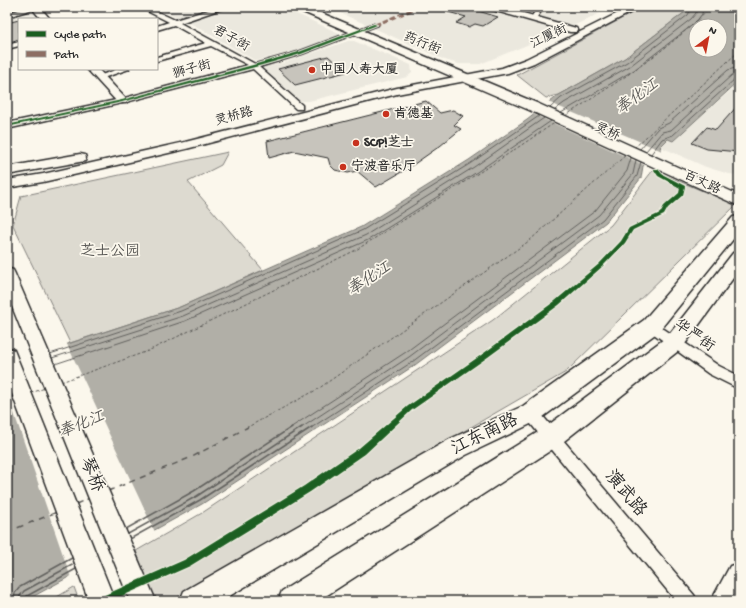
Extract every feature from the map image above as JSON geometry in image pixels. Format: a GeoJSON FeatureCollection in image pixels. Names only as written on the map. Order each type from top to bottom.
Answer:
{"type":"FeatureCollection","features":[{"type":"Feature","properties":{"kind":"main road"},"geometry":{"type":"LineString","coordinates":[[36,7],[45,18]]}},
{"type":"Feature","properties":{"kind":"main road","name":"药行街"},"geometry":{"type":"LineString","coordinates":[[299,7],[366,29]]}},
{"type":"Feature","properties":{"kind":"main road","name":"药行街"},"geometry":{"type":"LineString","coordinates":[[315,7],[536,105]]}},
{"type":"Feature","properties":{"kind":"main road"},"geometry":{"type":"LineString","coordinates":[[492,7],[573,30]]}},
{"type":"Feature","properties":{"kind":"main road","name":"江厦街"},"geometry":{"type":"LineString","coordinates":[[466,74],[504,71],[530,61],[637,7]]}},
{"type":"Feature","properties":{"kind":"main road","name":"江厦街"},"geometry":{"type":"LineString","coordinates":[[466,74],[502,62],[573,30],[616,8]]}},
{"type":"Feature","properties":{"kind":"main road"},"geometry":{"type":"LineString","coordinates":[[96,73],[122,101]]}},
{"type":"Feature","properties":{"kind":"main road","name":"灵桥路"},"geometry":{"type":"LineString","coordinates":[[7,171],[177,138],[260,118],[299,106],[400,82],[466,74]]}},
{"type":"Feature","properties":{"kind":"main road","name":"灵桥路"},"geometry":{"type":"LineString","coordinates":[[7,184],[186,146],[359,100],[466,74]]}},
{"type":"Feature","properties":{"kind":"main road","name":"灵桥"},"geometry":{"type":"LineString","coordinates":[[536,105],[670,164]]}},
{"type":"Feature","properties":{"kind":"main road","name":"百丈路"},"geometry":{"type":"LineString","coordinates":[[670,164],[739,190]]}},
{"type":"Feature","properties":{"kind":"main road","name":"百丈路"},"geometry":{"type":"LineString","coordinates":[[670,164],[739,201]]}},
{"type":"Feature","properties":{"kind":"main road","name":"江东南路"},"geometry":{"type":"LineString","coordinates":[[194,601],[458,447],[531,413],[651,326],[739,221]]}},
{"type":"Feature","properties":{"kind":"main road","name":"江东南路"},"geometry":{"type":"LineString","coordinates":[[292,601],[550,437],[675,342],[739,257]]}},
{"type":"Feature","properties":{"kind":"main road","name":"琴桥"},"geometry":{"type":"LineString","coordinates":[[7,274],[143,601]]}},
{"type":"Feature","properties":{"kind":"main road"},"geometry":{"type":"LineString","coordinates":[[7,355],[102,601]]}},
{"type":"Feature","properties":{"kind":"main road"},"geometry":{"type":"LineString","coordinates":[[724,601],[739,575]]}},
{"type":"Feature","properties":{"kind":"street"},"geometry":{"type":"LineString","coordinates":[[7,15],[36,7]]}},
{"type":"Feature","properties":{"kind":"street","name":"君子街"},"geometry":{"type":"LineString","coordinates":[[142,7],[213,43],[254,66],[299,106]]}},
{"type":"Feature","properties":{"kind":"street"},"geometry":{"type":"LineString","coordinates":[[158,28],[224,7]]}},
{"type":"Feature","properties":{"kind":"street"},"geometry":{"type":"LineString","coordinates":[[532,19],[541,7]]}},
{"type":"Feature","properties":{"kind":"street","name":"狮子街"},"geometry":{"type":"LineString","coordinates":[[7,126],[122,101],[254,66],[300,53],[366,29]]}},
{"type":"Feature","properties":{"kind":"street"},"geometry":{"type":"LineString","coordinates":[[158,59],[213,43]]}},
{"type":"Feature","properties":{"kind":"street"},"geometry":{"type":"LineString","coordinates":[[7,48],[18,44]]}},
{"type":"Feature","properties":{"kind":"street"},"geometry":{"type":"LineString","coordinates":[[96,73],[118,70]]}},
{"type":"Feature","properties":{"kind":"street","name":"华严街"},"geometry":{"type":"LineString","coordinates":[[651,326],[714,370],[739,383]]}},
{"type":"Feature","properties":{"kind":"street","name":"演武路"},"geometry":{"type":"LineString","coordinates":[[531,413],[688,601]]}},
{"type":"Feature","properties":{"kind":"shaded area"},"geometry":{"type":"Polygon","coordinates":[[[154,7],[219,7],[188,17],[180,18],[154,7]]]}},
{"type":"Feature","properties":{"kind":"shaded area"},"geometry":{"type":"Polygon","coordinates":[[[229,7],[281,7],[341,35],[299,50],[256,61],[187,21],[229,7]]]}},
{"type":"Feature","properties":{"kind":"shaded area"},"geometry":{"type":"Polygon","coordinates":[[[327,7],[613,7],[571,27],[480,64],[459,64],[445,60],[327,7]]]}},
{"type":"Feature","properties":{"kind":"shaded area"},"geometry":{"type":"Polygon","coordinates":[[[29,11],[35,12],[40,18],[18,18],[18,42],[7,45],[7,17],[29,11]]]}},
{"type":"Feature","properties":{"kind":"shaded area"},"geometry":{"type":"Polygon","coordinates":[[[348,41],[354,41],[411,65],[412,73],[407,77],[309,101],[299,101],[262,69],[262,67],[283,63],[348,41]]]}},
{"type":"Feature","properties":{"kind":"shaded area"},"geometry":{"type":"Polygon","coordinates":[[[739,83],[739,175],[729,174],[706,167],[661,147],[669,139],[673,141],[739,83]]]}},
{"type":"Feature","properties":{"kind":"green space"},"geometry":{"type":"Polygon","coordinates":[[[643,7],[689,7],[685,12],[625,58],[559,95],[546,98],[517,75],[643,7]]]}},
{"type":"Feature","properties":{"kind":"green space","name":"芝士公园"},"geometry":{"type":"Polygon","coordinates":[[[228,152],[221,165],[188,182],[263,270],[180,307],[70,343],[13,225],[21,196],[228,152]]]}},
{"type":"Feature","properties":{"kind":"green space"},"geometry":{"type":"Polygon","coordinates":[[[653,170],[736,205],[566,372],[171,601],[155,601],[136,551],[202,513],[493,320],[611,225],[653,170]]]}},
{"type":"Feature","properties":{"kind":"green space"},"geometry":{"type":"Polygon","coordinates":[[[74,587],[79,601],[50,601],[74,587]]]}},
{"type":"Feature","properties":{"kind":"water","name":"奉化江"},"geometry":{"type":"Polygon","coordinates":[[[689,7],[739,7],[739,81],[673,141],[668,139],[660,147],[662,149],[643,166],[641,178],[606,222],[415,365],[202,504],[25,601],[7,601],[7,364],[180,307],[361,227],[469,160],[527,120],[559,95],[625,58],[685,12],[689,7]]]}},
{"type":"Feature","properties":{"kind":"pier"},"geometry":{"type":"Polygon","coordinates":[[[548,102],[662,151],[646,166],[533,114],[548,102]]]}},
{"type":"Feature","properties":{"kind":"pier"},"geometry":{"type":"Polygon","coordinates":[[[66,342],[155,532],[71,578],[7,393],[7,361],[66,342]]]}},
{"type":"Feature","properties":{"kind":"building"},"geometry":{"type":"Polygon","coordinates":[[[450,7],[465,7],[498,17],[483,26],[475,24],[469,27],[456,23],[466,17],[448,12],[450,7]]]}},
{"type":"Feature","properties":{"kind":"building"},"geometry":{"type":"Polygon","coordinates":[[[18,20],[18,39],[7,43],[7,23],[18,20]]]}},
{"type":"Feature","properties":{"kind":"building","name":"中国人寿大厦"},"geometry":{"type":"Polygon","coordinates":[[[328,56],[346,72],[295,85],[278,69],[328,56]]]}},
{"type":"Feature","properties":{"kind":"building","name":"SCP!芝士"},"geometry":{"type":"Polygon","coordinates":[[[426,101],[440,113],[453,110],[463,116],[454,125],[461,129],[410,167],[376,187],[357,171],[348,173],[335,170],[330,165],[328,158],[294,151],[269,158],[267,141],[426,101]]]}},
{"type":"Feature","properties":{"kind":"building"},"geometry":{"type":"Polygon","coordinates":[[[739,104],[739,152],[707,149],[692,143],[707,127],[716,130],[739,104]]]}},
{"type":"Feature","properties":{"kind":"ferry route"},"geometry":{"type":"LineString","coordinates":[[565,116],[641,66],[677,38],[710,7]]}},
{"type":"Feature","properties":{"kind":"ferry route"},"geometry":{"type":"LineString","coordinates":[[634,148],[739,51]]}},
{"type":"Feature","properties":{"kind":"ferry route"},"geometry":{"type":"LineString","coordinates":[[61,382],[148,351],[356,250],[496,162],[556,122]]}},
{"type":"Feature","properties":{"kind":"ferry route"},"geometry":{"type":"LineString","coordinates":[[246,428],[318,389],[529,241],[627,154]]}},
{"type":"Feature","properties":{"kind":"ferry route"},"geometry":{"type":"LineString","coordinates":[[31,393],[45,388]]}},
{"type":"Feature","properties":{"kind":"ferry route"},"geometry":{"type":"LineString","coordinates":[[7,401],[15,398]]}},
{"type":"Feature","properties":{"kind":"ferry route"},"geometry":{"type":"LineString","coordinates":[[108,491],[192,457],[248,427]]}},
{"type":"Feature","properties":{"kind":"ferry route"},"geometry":{"type":"LineString","coordinates":[[76,504],[90,498]]}},
{"type":"Feature","properties":{"kind":"ferry route"},"geometry":{"type":"LineString","coordinates":[[7,532],[57,512]]}},
{"type":"Feature","properties":{"kind":"marked path"},"geometry":{"type":"LineString","coordinates":[[375,25],[419,7]]}},
{"type":"Feature","properties":{"kind":"cycle path"},"geometry":{"type":"LineString","coordinates":[[7,126],[122,101],[254,66],[300,53],[375,25]]}},
{"type":"Feature","properties":{"kind":"cycle path"},"geometry":{"type":"LineString","coordinates":[[101,601],[187,563],[307,489],[362,451],[410,408],[557,303],[601,265],[623,242],[631,229],[662,214],[666,207],[681,194],[683,187],[660,175],[656,170]]}},
{"type":"Feature","properties":{"kind":"place","name":"中国人寿大厦"},"geometry":{"type":"Point","coordinates":[312,70]}},
{"type":"Feature","properties":{"kind":"place","name":"肯德基"},"geometry":{"type":"Point","coordinates":[386,114]}},
{"type":"Feature","properties":{"kind":"place","name":"SCP!芝士"},"geometry":{"type":"Point","coordinates":[356,143]}},
{"type":"Feature","properties":{"kind":"place","name":"宁波音乐厅"},"geometry":{"type":"Point","coordinates":[343,167]}}]}
